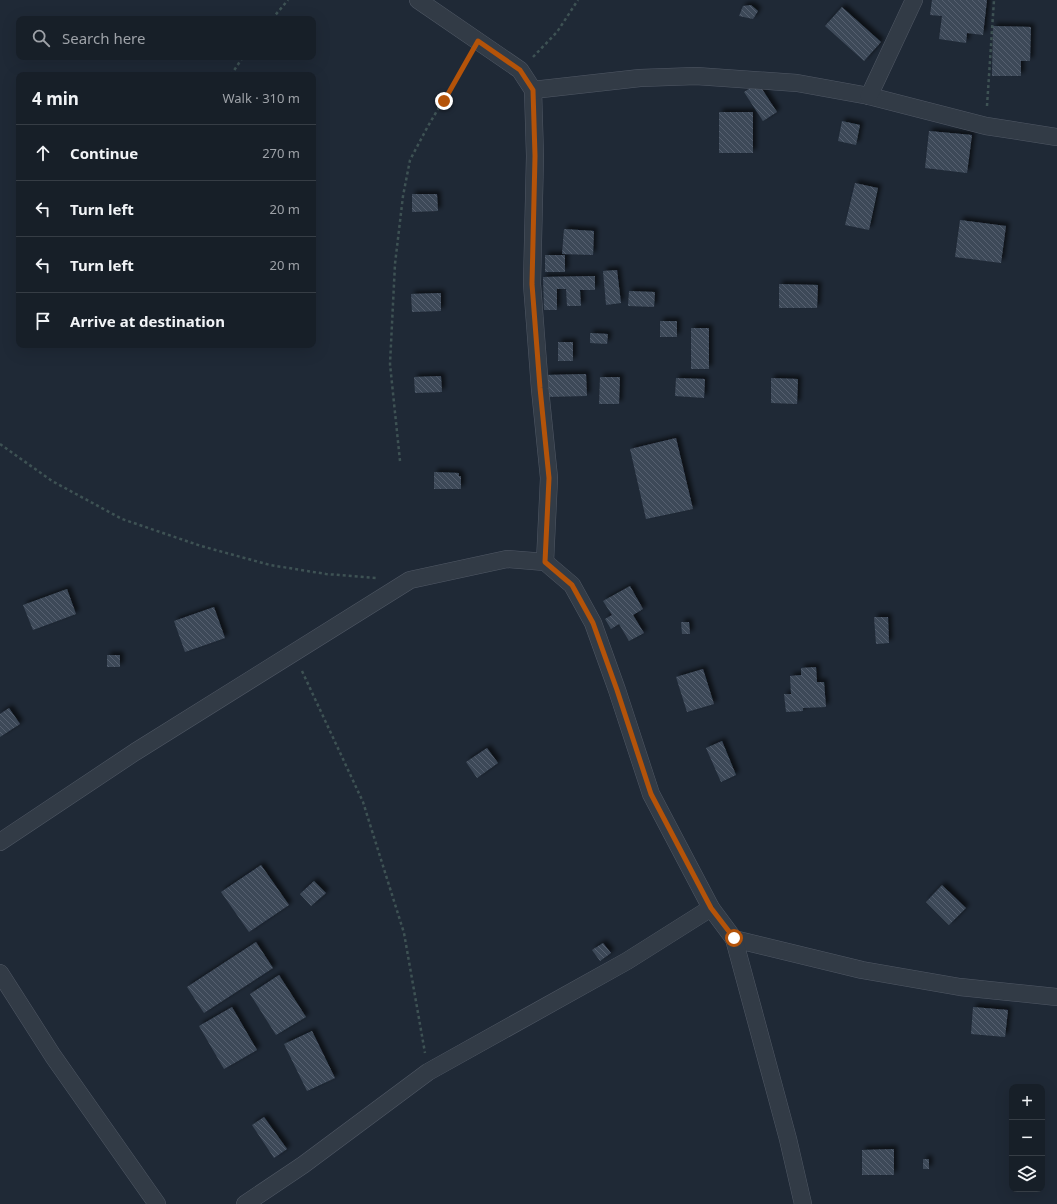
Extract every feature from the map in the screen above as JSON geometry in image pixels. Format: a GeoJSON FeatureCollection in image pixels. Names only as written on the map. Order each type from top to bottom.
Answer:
{"type":"FeatureCollection","features":[{"type":"Feature","properties":{"kind":"street"},"geometry":{"type":"LineString","coordinates":[[418,0],[520,70],[533,90],[535,156],[532,284],[549,478],[545,562]]}},
{"type":"Feature","properties":{"kind":"street"},"geometry":{"type":"LineString","coordinates":[[869,96],[914,0]]}},
{"type":"Feature","properties":{"kind":"street"},"geometry":{"type":"LineString","coordinates":[[533,90],[640,78],[696,76],[798,83],[869,96],[986,126],[1057,137]]}},
{"type":"Feature","properties":{"kind":"street"},"geometry":{"type":"LineString","coordinates":[[0,842],[135,752],[410,580],[507,559],[545,562],[572,585],[593,623],[617,690],[651,794],[711,908],[734,938],[788,1139],[802,1204]]}},
{"type":"Feature","properties":{"kind":"street"},"geometry":{"type":"LineString","coordinates":[[245,1204],[303,1164],[428,1072],[627,961],[711,908]]}},
{"type":"Feature","properties":{"kind":"street"},"geometry":{"type":"LineString","coordinates":[[734,938],[862,970],[960,987],[1057,997]]}},
{"type":"Feature","properties":{"kind":"street"},"geometry":{"type":"LineString","coordinates":[[0,973],[53,1056],[157,1204]]}},
{"type":"Feature","properties":{"kind":"path"},"geometry":{"type":"LineString","coordinates":[[275,16],[288,0]]}},
{"type":"Feature","properties":{"kind":"path"},"geometry":{"type":"LineString","coordinates":[[520,70],[557,32],[578,0]]}},
{"type":"Feature","properties":{"kind":"path"},"geometry":{"type":"LineString","coordinates":[[986,126],[994,0]]}},
{"type":"Feature","properties":{"kind":"path"},"geometry":{"type":"LineString","coordinates":[[400,461],[390,364],[395,264],[403,196],[410,160],[428,126],[456,81],[478,41]]}},
{"type":"Feature","properties":{"kind":"path"},"geometry":{"type":"LineString","coordinates":[[233,72],[241,60]]}},
{"type":"Feature","properties":{"kind":"path"},"geometry":{"type":"LineString","coordinates":[[0,444],[52,481],[122,519],[201,546],[270,565],[326,574],[380,578]]}},
{"type":"Feature","properties":{"kind":"path"},"geometry":{"type":"LineString","coordinates":[[294,652],[362,802],[379,853],[404,933],[428,1072]]}},
{"type":"Feature","properties":{"kind":"building"},"geometry":{"type":"Polygon","coordinates":[[[932,0],[987,0],[983,35],[967,33],[966,43],[939,39],[942,16],[930,15],[932,0]]]}},
{"type":"Feature","properties":{"kind":"building"},"geometry":{"type":"Polygon","coordinates":[[[751,5],[758,11],[753,19],[739,16],[743,6],[751,5]]]}},
{"type":"Feature","properties":{"kind":"building"},"geometry":{"type":"Polygon","coordinates":[[[842,7],[881,42],[864,61],[825,26],[842,7]]]}},
{"type":"Feature","properties":{"kind":"building"},"geometry":{"type":"Polygon","coordinates":[[[993,26],[1031,27],[1030,61],[1021,61],[1021,76],[992,76],[993,26]]]}},
{"type":"Feature","properties":{"kind":"building"},"geometry":{"type":"Polygon","coordinates":[[[758,83],[777,112],[763,121],[744,92],[758,83]]]}},
{"type":"Feature","properties":{"kind":"building"},"geometry":{"type":"Polygon","coordinates":[[[719,112],[753,112],[753,153],[719,153],[719,112]]]}},
{"type":"Feature","properties":{"kind":"building"},"geometry":{"type":"Polygon","coordinates":[[[842,121],[860,125],[856,145],[838,141],[842,121]]]}},
{"type":"Feature","properties":{"kind":"building"},"geometry":{"type":"Polygon","coordinates":[[[929,131],[972,135],[967,173],[925,168],[929,131]]]}},
{"type":"Feature","properties":{"kind":"building"},"geometry":{"type":"Polygon","coordinates":[[[855,183],[878,188],[869,230],[845,225],[855,183]]]}},
{"type":"Feature","properties":{"kind":"building"},"geometry":{"type":"Polygon","coordinates":[[[412,194],[437,194],[438,211],[412,212],[412,194]]]}},
{"type":"Feature","properties":{"kind":"building"},"geometry":{"type":"Polygon","coordinates":[[[960,220],[1006,226],[1001,263],[955,257],[960,220]]]}},
{"type":"Feature","properties":{"kind":"building"},"geometry":{"type":"Polygon","coordinates":[[[564,229],[594,231],[593,255],[562,254],[564,229]]]}},
{"type":"Feature","properties":{"kind":"building"},"geometry":{"type":"Polygon","coordinates":[[[545,255],[565,255],[565,272],[545,272],[545,255]]]}},
{"type":"Feature","properties":{"kind":"building"},"geometry":{"type":"Polygon","coordinates":[[[617,270],[621,303],[606,305],[603,271],[617,270]]]}},
{"type":"Feature","properties":{"kind":"building"},"geometry":{"type":"Polygon","coordinates":[[[595,276],[595,290],[580,290],[581,306],[567,306],[566,289],[557,289],[557,310],[544,310],[543,277],[595,276]]]}},
{"type":"Feature","properties":{"kind":"building"},"geometry":{"type":"Polygon","coordinates":[[[779,284],[818,285],[817,308],[779,308],[779,284]]]}},
{"type":"Feature","properties":{"kind":"building"},"geometry":{"type":"Polygon","coordinates":[[[629,291],[655,292],[654,307],[628,306],[629,291]]]}},
{"type":"Feature","properties":{"kind":"building"},"geometry":{"type":"Polygon","coordinates":[[[441,293],[441,311],[412,312],[411,294],[441,293]]]}},
{"type":"Feature","properties":{"kind":"building"},"geometry":{"type":"Polygon","coordinates":[[[660,321],[677,321],[677,337],[660,337],[660,321]]]}},
{"type":"Feature","properties":{"kind":"building"},"geometry":{"type":"Polygon","coordinates":[[[691,328],[709,328],[709,369],[691,369],[691,328]]]}},
{"type":"Feature","properties":{"kind":"building"},"geometry":{"type":"Polygon","coordinates":[[[590,333],[608,334],[607,344],[590,343],[590,333]]]}},
{"type":"Feature","properties":{"kind":"building"},"geometry":{"type":"Polygon","coordinates":[[[558,342],[573,342],[573,361],[558,361],[558,342]]]}},
{"type":"Feature","properties":{"kind":"building"},"geometry":{"type":"Polygon","coordinates":[[[586,374],[587,396],[547,397],[546,375],[586,374]]]}},
{"type":"Feature","properties":{"kind":"building"},"geometry":{"type":"Polygon","coordinates":[[[441,376],[442,392],[415,393],[414,377],[441,376]]]}},
{"type":"Feature","properties":{"kind":"building"},"geometry":{"type":"Polygon","coordinates":[[[600,377],[620,377],[619,404],[599,404],[600,377]]]}},
{"type":"Feature","properties":{"kind":"building"},"geometry":{"type":"Polygon","coordinates":[[[676,378],[705,379],[704,398],[675,396],[676,378]]]}},
{"type":"Feature","properties":{"kind":"building"},"geometry":{"type":"Polygon","coordinates":[[[771,378],[798,379],[797,404],[771,403],[771,378]]]}},
{"type":"Feature","properties":{"kind":"building"},"geometry":{"type":"Polygon","coordinates":[[[676,438],[693,509],[646,519],[630,449],[676,438]]]}},
{"type":"Feature","properties":{"kind":"building"},"geometry":{"type":"Polygon","coordinates":[[[434,472],[459,473],[459,476],[461,476],[461,489],[434,489],[434,472]]]}},
{"type":"Feature","properties":{"kind":"building"},"geometry":{"type":"Polygon","coordinates":[[[630,586],[643,609],[633,615],[644,633],[629,641],[619,624],[611,629],[605,619],[612,615],[603,601],[630,586]]]}},
{"type":"Feature","properties":{"kind":"building"},"geometry":{"type":"Polygon","coordinates":[[[67,589],[76,614],[33,630],[23,605],[67,589]]]}},
{"type":"Feature","properties":{"kind":"building"},"geometry":{"type":"Polygon","coordinates":[[[214,607],[225,638],[185,652],[174,621],[214,607]]]}},
{"type":"Feature","properties":{"kind":"building"},"geometry":{"type":"Polygon","coordinates":[[[874,617],[888,617],[889,643],[876,644],[874,617]]]}},
{"type":"Feature","properties":{"kind":"building"},"geometry":{"type":"Polygon","coordinates":[[[681,622],[689,622],[690,634],[682,634],[681,622]]]}},
{"type":"Feature","properties":{"kind":"building"},"geometry":{"type":"Polygon","coordinates":[[[107,655],[120,655],[120,667],[107,667],[107,655]]]}},
{"type":"Feature","properties":{"kind":"building"},"geometry":{"type":"Polygon","coordinates":[[[816,667],[817,682],[824,682],[826,707],[803,708],[803,711],[786,712],[784,694],[791,694],[790,676],[801,675],[801,668],[816,667]]]}},
{"type":"Feature","properties":{"kind":"building"},"geometry":{"type":"Polygon","coordinates":[[[703,669],[714,704],[687,712],[676,677],[703,669]]]}},
{"type":"Feature","properties":{"kind":"building"},"geometry":{"type":"Polygon","coordinates":[[[9,708],[20,724],[0,737],[0,714],[9,708]]]}},
{"type":"Feature","properties":{"kind":"building"},"geometry":{"type":"Polygon","coordinates":[[[722,741],[736,775],[721,782],[706,748],[722,741]]]}},
{"type":"Feature","properties":{"kind":"building"},"geometry":{"type":"Polygon","coordinates":[[[487,748],[498,763],[477,778],[466,762],[487,748]]]}},
{"type":"Feature","properties":{"kind":"building"},"geometry":{"type":"Polygon","coordinates":[[[261,865],[289,905],[249,932],[221,892],[261,865]]]}},
{"type":"Feature","properties":{"kind":"building"},"geometry":{"type":"Polygon","coordinates":[[[314,881],[326,893],[311,906],[300,894],[314,881]]]}},
{"type":"Feature","properties":{"kind":"building"},"geometry":{"type":"Polygon","coordinates":[[[942,885],[966,908],[949,925],[926,902],[942,885]]]}},
{"type":"Feature","properties":{"kind":"building"},"geometry":{"type":"Polygon","coordinates":[[[256,942],[273,968],[204,1013],[187,987],[256,942]]]}},
{"type":"Feature","properties":{"kind":"building"},"geometry":{"type":"Polygon","coordinates":[[[603,943],[611,953],[600,961],[592,950],[603,943]]]}},
{"type":"Feature","properties":{"kind":"building"},"geometry":{"type":"Polygon","coordinates":[[[279,975],[306,1017],[276,1035],[250,994],[279,975]]]}},
{"type":"Feature","properties":{"kind":"building"},"geometry":{"type":"Polygon","coordinates":[[[232,1007],[257,1050],[224,1069],[199,1026],[232,1007]]]}},
{"type":"Feature","properties":{"kind":"building"},"geometry":{"type":"Polygon","coordinates":[[[973,1007],[1008,1010],[1005,1037],[971,1034],[973,1007]]]}},
{"type":"Feature","properties":{"kind":"building"},"geometry":{"type":"Polygon","coordinates":[[[312,1031],[335,1078],[307,1091],[284,1044],[312,1031]]]}},
{"type":"Feature","properties":{"kind":"building"},"geometry":{"type":"Polygon","coordinates":[[[264,1117],[287,1149],[274,1158],[252,1125],[264,1117]]]}},
{"type":"Feature","properties":{"kind":"building"},"geometry":{"type":"Polygon","coordinates":[[[894,1149],[894,1175],[862,1175],[862,1150],[894,1149]]]}},
{"type":"Feature","properties":{"kind":"building"},"geometry":{"type":"Polygon","coordinates":[[[923,1159],[929,1159],[929,1169],[923,1169],[923,1159]]]}},
{"type":"Feature","properties":{"kind":"route"},"geometry":{"type":"LineString","coordinates":[[444,101],[478,41],[520,70],[533,90],[535,156],[532,284],[549,478],[545,562],[572,585],[593,623],[617,690],[651,794],[711,908],[734,938]]}}]}
